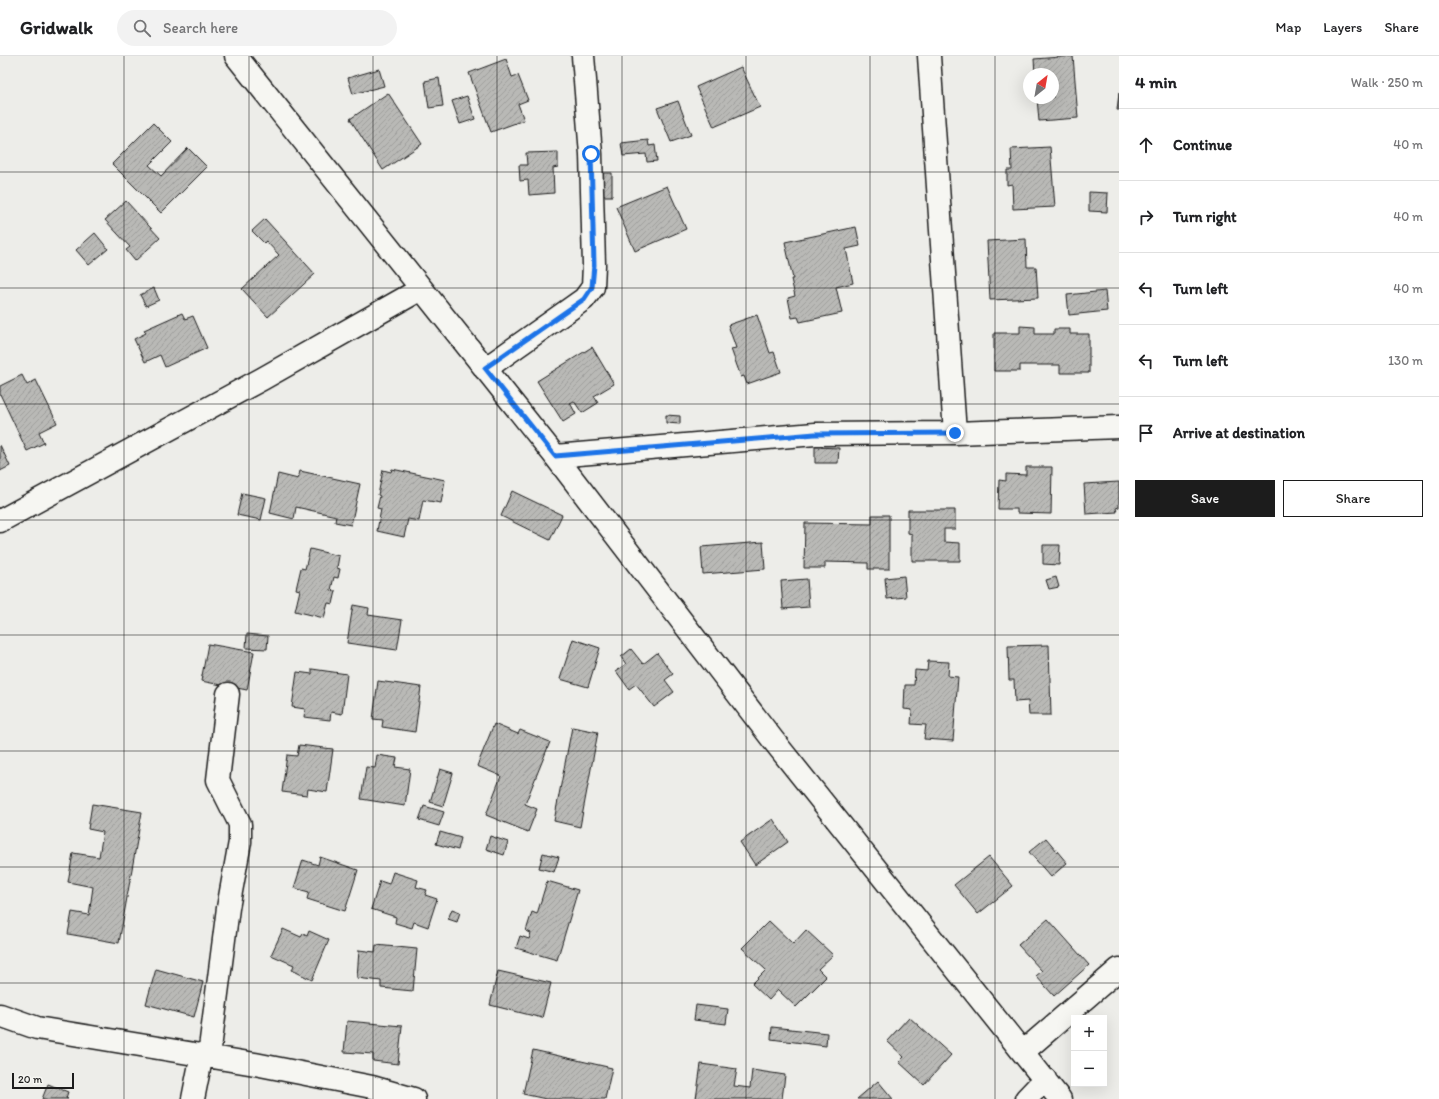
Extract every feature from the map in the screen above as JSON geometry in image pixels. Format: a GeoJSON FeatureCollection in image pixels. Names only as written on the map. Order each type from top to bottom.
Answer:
{"type":"FeatureCollection","features":[{"type":"Feature","properties":{"kind":"street"},"geometry":{"type":"LineString","coordinates":[[236,56],[555,456],[773,740],[1060,1099]]}},
{"type":"Feature","properties":{"kind":"street"},"geometry":{"type":"LineString","coordinates":[[485,368],[584,299],[592,287],[594,265],[591,154],[583,56]]}},
{"type":"Feature","properties":{"kind":"street"},"geometry":{"type":"LineString","coordinates":[[928,56],[955,433]]}},
{"type":"Feature","properties":{"kind":"street"},"geometry":{"type":"LineString","coordinates":[[0,521],[262,379],[421,289]]}},
{"type":"Feature","properties":{"kind":"street"},"geometry":{"type":"LineString","coordinates":[[555,456],[815,434],[955,433],[1119,427]]}},
{"type":"Feature","properties":{"kind":"street"},"geometry":{"type":"LineString","coordinates":[[193,1099],[206,1055],[228,908],[240,842],[240,824],[218,780],[228,694]]}},
{"type":"Feature","properties":{"kind":"street"},"geometry":{"type":"LineString","coordinates":[[1023,1052],[1119,969]]}},
{"type":"Feature","properties":{"kind":"street"},"geometry":{"type":"LineString","coordinates":[[0,1016],[37,1028],[206,1055],[372,1087],[414,1099]]}},
{"type":"Feature","properties":{"kind":"street"},"geometry":{"type":"LineString","coordinates":[[1026,1099],[1045,1079]]}},
{"type":"Feature","properties":{"kind":"building"},"geometry":{"type":"Polygon","coordinates":[[[1073,56],[1078,118],[1039,121],[1038,104],[1059,104],[1059,68],[1035,68],[1034,59],[1073,56]]]}},
{"type":"Feature","properties":{"kind":"building"},"geometry":{"type":"Polygon","coordinates":[[[506,59],[512,77],[518,75],[528,100],[518,104],[524,120],[491,132],[469,73],[506,59]]]}},
{"type":"Feature","properties":{"kind":"building"},"geometry":{"type":"Polygon","coordinates":[[[741,67],[760,107],[714,127],[696,87],[741,67]]]}},
{"type":"Feature","properties":{"kind":"building"},"geometry":{"type":"Polygon","coordinates":[[[379,69],[384,86],[353,94],[348,78],[379,69]]]}},
{"type":"Feature","properties":{"kind":"building"},"geometry":{"type":"Polygon","coordinates":[[[439,78],[443,106],[429,108],[425,81],[439,78]]]}},
{"type":"Feature","properties":{"kind":"building"},"geometry":{"type":"Polygon","coordinates":[[[388,93],[422,144],[383,170],[350,119],[388,93]]]}},
{"type":"Feature","properties":{"kind":"building"},"geometry":{"type":"Polygon","coordinates":[[[1119,93],[1119,110],[1117,110],[1119,93]]]}},
{"type":"Feature","properties":{"kind":"building"},"geometry":{"type":"Polygon","coordinates":[[[467,96],[475,119],[460,124],[452,101],[467,96]]]}},
{"type":"Feature","properties":{"kind":"building"},"geometry":{"type":"Polygon","coordinates":[[[678,101],[691,135],[671,142],[657,108],[678,101]]]}},
{"type":"Feature","properties":{"kind":"building"},"geometry":{"type":"Polygon","coordinates":[[[153,123],[172,142],[149,165],[161,176],[188,148],[207,167],[161,213],[112,164],[153,123]]]}},
{"type":"Feature","properties":{"kind":"building"},"geometry":{"type":"Polygon","coordinates":[[[648,140],[649,146],[655,145],[657,161],[647,162],[646,154],[623,156],[621,143],[648,140]]]}},
{"type":"Feature","properties":{"kind":"building"},"geometry":{"type":"Polygon","coordinates":[[[1050,147],[1055,207],[1013,209],[1012,184],[1007,185],[1007,170],[1012,170],[1011,149],[1050,147]]]}},
{"type":"Feature","properties":{"kind":"building"},"geometry":{"type":"Polygon","coordinates":[[[558,152],[558,167],[553,168],[554,193],[529,195],[528,180],[520,181],[519,165],[527,165],[526,153],[558,152]]]}},
{"type":"Feature","properties":{"kind":"building"},"geometry":{"type":"Polygon","coordinates":[[[600,173],[612,173],[612,196],[600,196],[600,173]]]}},
{"type":"Feature","properties":{"kind":"building"},"geometry":{"type":"Polygon","coordinates":[[[667,186],[686,229],[635,251],[616,207],[667,186]]]}},
{"type":"Feature","properties":{"kind":"building"},"geometry":{"type":"Polygon","coordinates":[[[1089,192],[1108,193],[1107,212],[1089,211],[1089,192]]]}},
{"type":"Feature","properties":{"kind":"building"},"geometry":{"type":"Polygon","coordinates":[[[126,201],[160,238],[135,261],[126,250],[130,247],[105,220],[126,201]]]}},
{"type":"Feature","properties":{"kind":"building"},"geometry":{"type":"Polygon","coordinates":[[[265,219],[315,274],[268,317],[242,289],[279,255],[266,241],[264,243],[252,231],[265,219]]]}},
{"type":"Feature","properties":{"kind":"building"},"geometry":{"type":"Polygon","coordinates":[[[856,227],[860,246],[846,249],[853,283],[836,287],[842,313],[800,322],[798,317],[792,318],[788,298],[795,296],[785,242],[856,227]]]}},
{"type":"Feature","properties":{"kind":"building"},"geometry":{"type":"Polygon","coordinates":[[[95,233],[108,249],[89,265],[76,250],[95,233]]]}},
{"type":"Feature","properties":{"kind":"building"},"geometry":{"type":"Polygon","coordinates":[[[1026,239],[1027,267],[1036,267],[1038,298],[990,300],[987,241],[1026,239]]]}},
{"type":"Feature","properties":{"kind":"building"},"geometry":{"type":"Polygon","coordinates":[[[154,288],[159,300],[146,306],[140,295],[154,288]]]}},
{"type":"Feature","properties":{"kind":"building"},"geometry":{"type":"Polygon","coordinates":[[[1105,291],[1107,311],[1069,315],[1067,295],[1105,291]]]}},
{"type":"Feature","properties":{"kind":"building"},"geometry":{"type":"Polygon","coordinates":[[[182,313],[185,319],[193,316],[207,348],[165,367],[160,355],[145,362],[134,339],[146,333],[144,330],[182,313]]]}},
{"type":"Feature","properties":{"kind":"building"},"geometry":{"type":"Polygon","coordinates":[[[757,315],[770,353],[774,352],[781,372],[747,384],[744,376],[741,377],[731,349],[736,348],[728,325],[757,315]]]}},
{"type":"Feature","properties":{"kind":"building"},"geometry":{"type":"Polygon","coordinates":[[[1020,326],[1035,327],[1035,334],[1054,334],[1054,329],[1070,329],[1070,334],[1089,334],[1089,373],[1060,373],[1060,365],[1020,365],[1020,371],[994,371],[994,333],[1020,333],[1020,326]]]}},
{"type":"Feature","properties":{"kind":"building"},"geometry":{"type":"Polygon","coordinates":[[[592,347],[614,384],[594,396],[598,403],[582,413],[574,401],[570,403],[576,414],[563,422],[537,381],[592,347]]]}},
{"type":"Feature","properties":{"kind":"building"},"geometry":{"type":"Polygon","coordinates":[[[22,375],[27,385],[36,380],[57,423],[39,432],[44,443],[27,451],[0,394],[0,386],[22,375]]]}},
{"type":"Feature","properties":{"kind":"building"},"geometry":{"type":"Polygon","coordinates":[[[666,415],[680,416],[680,424],[666,423],[666,415]]]}},
{"type":"Feature","properties":{"kind":"building"},"geometry":{"type":"Polygon","coordinates":[[[0,445],[10,466],[0,471],[0,445]]]}},
{"type":"Feature","properties":{"kind":"building"},"geometry":{"type":"Polygon","coordinates":[[[815,447],[839,448],[838,463],[815,463],[815,447]]]}},
{"type":"Feature","properties":{"kind":"building"},"geometry":{"type":"Polygon","coordinates":[[[1026,467],[1052,467],[1051,514],[1017,513],[1017,509],[998,509],[999,480],[1006,481],[1006,474],[1026,475],[1026,467]]]}},
{"type":"Feature","properties":{"kind":"building"},"geometry":{"type":"Polygon","coordinates":[[[392,469],[445,480],[441,503],[423,500],[419,521],[408,519],[404,537],[377,531],[381,509],[377,508],[380,496],[378,495],[383,470],[391,472],[392,469]]]}},
{"type":"Feature","properties":{"kind":"building"},"geometry":{"type":"Polygon","coordinates":[[[300,471],[360,484],[351,525],[335,522],[336,516],[296,507],[294,519],[270,513],[278,474],[298,479],[300,471]]]}},
{"type":"Feature","properties":{"kind":"building"},"geometry":{"type":"Polygon","coordinates":[[[1119,482],[1119,507],[1116,508],[1117,512],[1086,514],[1084,484],[1119,482]]]}},
{"type":"Feature","properties":{"kind":"building"},"geometry":{"type":"Polygon","coordinates":[[[512,491],[562,515],[550,540],[501,516],[512,491]]]}},
{"type":"Feature","properties":{"kind":"building"},"geometry":{"type":"Polygon","coordinates":[[[242,493],[266,498],[261,520],[237,515],[242,493]]]}},
{"type":"Feature","properties":{"kind":"building"},"geometry":{"type":"Polygon","coordinates":[[[908,510],[955,510],[955,529],[944,529],[944,542],[960,543],[960,561],[912,561],[912,534],[908,533],[908,510]]]}},
{"type":"Feature","properties":{"kind":"building"},"geometry":{"type":"Polygon","coordinates":[[[872,515],[889,515],[889,569],[868,569],[868,563],[825,562],[825,568],[804,568],[805,523],[872,524],[872,515]]]}},
{"type":"Feature","properties":{"kind":"building"},"geometry":{"type":"Polygon","coordinates":[[[763,542],[765,569],[703,574],[701,547],[763,542]]]}},
{"type":"Feature","properties":{"kind":"building"},"geometry":{"type":"Polygon","coordinates":[[[1043,545],[1060,545],[1059,565],[1043,564],[1043,545]]]}},
{"type":"Feature","properties":{"kind":"building"},"geometry":{"type":"Polygon","coordinates":[[[310,549],[339,556],[337,568],[340,569],[338,578],[334,577],[331,590],[336,591],[333,604],[328,603],[324,618],[295,611],[300,590],[296,589],[301,568],[305,569],[310,549]]]}},
{"type":"Feature","properties":{"kind":"building"},"geometry":{"type":"Polygon","coordinates":[[[904,576],[906,597],[887,599],[885,578],[904,576]]]}},
{"type":"Feature","properties":{"kind":"building"},"geometry":{"type":"Polygon","coordinates":[[[1056,577],[1059,587],[1049,589],[1046,580],[1056,577]]]}},
{"type":"Feature","properties":{"kind":"building"},"geometry":{"type":"Polygon","coordinates":[[[807,579],[809,607],[783,609],[781,581],[807,579]]]}},
{"type":"Feature","properties":{"kind":"building"},"geometry":{"type":"Polygon","coordinates":[[[353,605],[369,608],[368,615],[402,620],[397,650],[347,643],[353,605]]]}},
{"type":"Feature","properties":{"kind":"building"},"geometry":{"type":"Polygon","coordinates":[[[247,634],[268,636],[267,649],[246,648],[247,634]]]}},
{"type":"Feature","properties":{"kind":"building"},"geometry":{"type":"Polygon","coordinates":[[[573,639],[600,648],[588,687],[560,679],[573,639]]]}},
{"type":"Feature","properties":{"kind":"building"},"geometry":{"type":"Polygon","coordinates":[[[208,644],[254,652],[247,690],[201,681],[208,644]]]}},
{"type":"Feature","properties":{"kind":"building"},"geometry":{"type":"Polygon","coordinates":[[[1049,645],[1051,715],[1029,715],[1028,701],[1015,702],[1014,680],[1009,680],[1008,646],[1049,645]]]}},
{"type":"Feature","properties":{"kind":"building"},"geometry":{"type":"Polygon","coordinates":[[[631,649],[643,664],[657,653],[673,674],[665,680],[674,692],[654,707],[636,684],[629,689],[616,671],[626,664],[621,657],[631,649]]]}},
{"type":"Feature","properties":{"kind":"building"},"geometry":{"type":"Polygon","coordinates":[[[928,661],[949,662],[948,676],[958,677],[953,741],[924,739],[926,725],[911,724],[912,710],[904,709],[905,685],[914,685],[915,670],[927,671],[928,661]]]}},
{"type":"Feature","properties":{"kind":"building"},"geometry":{"type":"Polygon","coordinates":[[[312,669],[347,674],[342,714],[331,712],[330,720],[304,717],[305,709],[292,707],[297,672],[312,674],[312,669]]]}},
{"type":"Feature","properties":{"kind":"building"},"geometry":{"type":"Polygon","coordinates":[[[378,681],[421,687],[415,732],[382,727],[383,720],[373,719],[378,681]]]}},
{"type":"Feature","properties":{"kind":"building"},"geometry":{"type":"Polygon","coordinates":[[[494,724],[518,734],[520,730],[550,742],[525,804],[537,809],[528,832],[486,815],[501,776],[477,766],[494,724]]]}},
{"type":"Feature","properties":{"kind":"building"},"geometry":{"type":"Polygon","coordinates":[[[572,727],[598,732],[580,827],[554,821],[572,727]]]}},
{"type":"Feature","properties":{"kind":"building"},"geometry":{"type":"Polygon","coordinates":[[[299,745],[333,749],[327,792],[308,789],[307,795],[282,792],[287,755],[297,756],[299,745]]]}},
{"type":"Feature","properties":{"kind":"building"},"geometry":{"type":"Polygon","coordinates":[[[377,755],[397,758],[395,767],[410,769],[405,806],[361,799],[366,767],[375,768],[377,755]]]}},
{"type":"Feature","properties":{"kind":"building"},"geometry":{"type":"Polygon","coordinates":[[[440,769],[453,773],[443,806],[430,802],[440,769]]]}},
{"type":"Feature","properties":{"kind":"building"},"geometry":{"type":"Polygon","coordinates":[[[92,804],[142,812],[119,943],[68,934],[72,912],[89,915],[93,887],[68,882],[73,853],[99,857],[103,832],[88,829],[92,804]]]}},
{"type":"Feature","properties":{"kind":"building"},"geometry":{"type":"Polygon","coordinates":[[[424,806],[444,812],[439,826],[419,820],[424,806]]]}},
{"type":"Feature","properties":{"kind":"building"},"geometry":{"type":"Polygon","coordinates":[[[773,819],[788,842],[755,865],[740,842],[773,819]]]}},
{"type":"Feature","properties":{"kind":"building"},"geometry":{"type":"Polygon","coordinates":[[[440,832],[461,838],[458,850],[436,844],[440,832]]]}},
{"type":"Feature","properties":{"kind":"building"},"geometry":{"type":"Polygon","coordinates":[[[490,836],[508,842],[504,855],[486,849],[490,836]]]}},
{"type":"Feature","properties":{"kind":"building"},"geometry":{"type":"Polygon","coordinates":[[[1046,838],[1067,863],[1051,877],[1029,852],[1046,838]]]}},
{"type":"Feature","properties":{"kind":"building"},"geometry":{"type":"Polygon","coordinates":[[[543,853],[559,857],[554,872],[539,868],[543,853]]]}},
{"type":"Feature","properties":{"kind":"building"},"geometry":{"type":"Polygon","coordinates":[[[320,857],[358,870],[345,911],[307,899],[309,892],[294,888],[303,860],[318,865],[320,857]]]}},
{"type":"Feature","properties":{"kind":"building"},"geometry":{"type":"Polygon","coordinates":[[[989,857],[1013,886],[978,914],[954,885],[989,857]]]}},
{"type":"Feature","properties":{"kind":"building"},"geometry":{"type":"Polygon","coordinates":[[[393,872],[418,880],[416,887],[427,890],[425,895],[437,899],[428,927],[414,922],[412,928],[395,923],[396,917],[371,909],[380,881],[389,884],[393,872]]]}},
{"type":"Feature","properties":{"kind":"building"},"geometry":{"type":"Polygon","coordinates":[[[547,881],[578,890],[557,960],[516,948],[520,936],[529,939],[531,933],[526,931],[532,912],[537,914],[547,881]]]}},
{"type":"Feature","properties":{"kind":"building"},"geometry":{"type":"Polygon","coordinates":[[[452,909],[460,912],[457,922],[448,919],[452,909]]]}},
{"type":"Feature","properties":{"kind":"building"},"geometry":{"type":"Polygon","coordinates":[[[1048,919],[1089,965],[1054,996],[1036,976],[1042,971],[1018,945],[1048,919]]]}},
{"type":"Feature","properties":{"kind":"building"},"geometry":{"type":"Polygon","coordinates":[[[769,921],[793,944],[806,930],[833,955],[818,969],[826,977],[796,1007],[778,990],[769,1000],[752,984],[766,970],[742,948],[769,921]]]}},
{"type":"Feature","properties":{"kind":"building"},"geometry":{"type":"Polygon","coordinates":[[[283,929],[301,937],[303,934],[307,936],[309,931],[329,940],[312,980],[292,970],[294,965],[271,955],[283,929]]]}},
{"type":"Feature","properties":{"kind":"building"},"geometry":{"type":"Polygon","coordinates":[[[376,945],[417,949],[413,991],[381,988],[381,981],[357,978],[359,950],[375,952],[376,945]]]}},
{"type":"Feature","properties":{"kind":"building"},"geometry":{"type":"Polygon","coordinates":[[[156,969],[203,982],[194,1017],[146,1004],[156,969]]]}},
{"type":"Feature","properties":{"kind":"building"},"geometry":{"type":"Polygon","coordinates":[[[498,971],[551,983],[542,1018],[490,1005],[498,971]]]}},
{"type":"Feature","properties":{"kind":"building"},"geometry":{"type":"Polygon","coordinates":[[[696,1005],[728,1009],[726,1024],[694,1020],[696,1005]]]}},
{"type":"Feature","properties":{"kind":"building"},"geometry":{"type":"Polygon","coordinates":[[[909,1017],[951,1055],[924,1085],[899,1062],[904,1057],[887,1041],[909,1017]]]}},
{"type":"Feature","properties":{"kind":"building"},"geometry":{"type":"Polygon","coordinates":[[[347,1021],[402,1026],[398,1064],[373,1061],[373,1054],[344,1052],[347,1021]]]}},
{"type":"Feature","properties":{"kind":"building"},"geometry":{"type":"Polygon","coordinates":[[[772,1027],[827,1033],[826,1046],[771,1039],[772,1027]]]}},
{"type":"Feature","properties":{"kind":"building"},"geometry":{"type":"Polygon","coordinates":[[[533,1050],[612,1068],[605,1099],[546,1099],[523,1094],[533,1050]]]}},
{"type":"Feature","properties":{"kind":"building"},"geometry":{"type":"Polygon","coordinates":[[[701,1064],[737,1069],[734,1086],[750,1088],[752,1070],[785,1075],[782,1099],[696,1099],[701,1064]]]}},
{"type":"Feature","properties":{"kind":"building"},"geometry":{"type":"Polygon","coordinates":[[[878,1081],[893,1099],[857,1099],[878,1081]]]}},
{"type":"Feature","properties":{"kind":"building"},"geometry":{"type":"Polygon","coordinates":[[[48,1084],[68,1092],[66,1098],[68,1099],[42,1099],[48,1084]]]}},
{"type":"Feature","properties":{"kind":"route"},"geometry":{"type":"LineString","coordinates":[[591,154],[594,265],[592,287],[584,299],[485,368],[555,456],[815,434],[955,433]]}}]}
